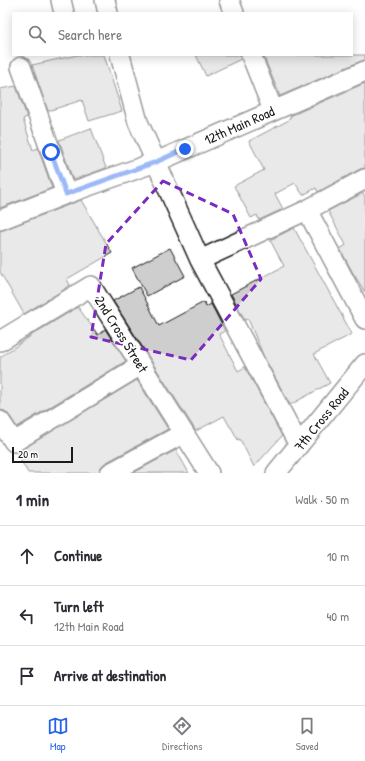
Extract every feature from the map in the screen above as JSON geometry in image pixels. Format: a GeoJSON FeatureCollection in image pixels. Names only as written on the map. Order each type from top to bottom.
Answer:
{"type":"FeatureCollection","features":[{"type":"Feature","properties":{"kind":"street"},"geometry":{"type":"LineString","coordinates":[[61,0],[64,12]]}},
{"type":"Feature","properties":{"kind":"street"},"geometry":{"type":"LineString","coordinates":[[105,0],[108,12]]}},
{"type":"Feature","properties":{"kind":"street"},"geometry":{"type":"LineString","coordinates":[[229,0],[234,12]]}},
{"type":"Feature","properties":{"kind":"street"},"geometry":{"type":"LineString","coordinates":[[120,56],[138,122],[200,260],[299,445]]}},
{"type":"Feature","properties":{"kind":"street"},"geometry":{"type":"LineString","coordinates":[[251,56],[273,110]]}},
{"type":"Feature","properties":{"kind":"street"},"geometry":{"type":"LineString","coordinates":[[21,67],[66,194]]}},
{"type":"Feature","properties":{"kind":"street","name":"12th Main Road"},"geometry":{"type":"LineString","coordinates":[[0,220],[66,194],[156,162],[365,71]]}},
{"type":"Feature","properties":{"kind":"street"},"geometry":{"type":"LineString","coordinates":[[200,260],[307,210],[365,178]]}},
{"type":"Feature","properties":{"kind":"street"},"geometry":{"type":"LineString","coordinates":[[307,210],[365,318]]}},
{"type":"Feature","properties":{"kind":"street","name":"2nd Cross Street"},"geometry":{"type":"LineString","coordinates":[[0,341],[92,286],[209,473]]}},
{"type":"Feature","properties":{"kind":"street"},"geometry":{"type":"LineString","coordinates":[[0,421],[14,442],[141,364]]}},
{"type":"Feature","properties":{"kind":"street","name":"7th Cross Road"},"geometry":{"type":"LineString","coordinates":[[276,473],[365,364]]}},
{"type":"Feature","properties":{"kind":"street"},"geometry":{"type":"LineString","coordinates":[[110,473],[184,433]]}},
{"type":"Feature","properties":{"kind":"highlighted area"},"geometry":{"type":"Polygon","coordinates":[[[163,181],[233,214],[261,279],[191,360],[91,337],[106,244],[163,181]]]}},
{"type":"Feature","properties":{"kind":"building"},"geometry":{"type":"Polygon","coordinates":[[[365,55],[365,60],[280,96],[263,56],[365,55]]]}},
{"type":"Feature","properties":{"kind":"building"},"geometry":{"type":"Polygon","coordinates":[[[72,56],[104,56],[122,111],[89,121],[82,100],[48,111],[32,65],[72,56]]]}},
{"type":"Feature","properties":{"kind":"building"},"geometry":{"type":"Polygon","coordinates":[[[196,56],[240,56],[241,59],[206,76],[196,56]]]}},
{"type":"Feature","properties":{"kind":"building"},"geometry":{"type":"Polygon","coordinates":[[[365,83],[365,168],[360,169],[318,192],[316,188],[303,195],[295,183],[275,194],[283,209],[259,220],[257,215],[251,218],[234,186],[264,170],[249,141],[289,120],[288,119],[291,117],[290,116],[365,83]]]}},
{"type":"Feature","properties":{"kind":"building"},"geometry":{"type":"Polygon","coordinates":[[[16,86],[27,117],[23,119],[33,150],[38,148],[52,188],[0,208],[0,89],[16,86]]]}},
{"type":"Feature","properties":{"kind":"building"},"geometry":{"type":"Polygon","coordinates":[[[91,128],[106,168],[73,180],[59,140],[91,128]]]}},
{"type":"Feature","properties":{"kind":"building"},"geometry":{"type":"Polygon","coordinates":[[[363,193],[365,197],[365,292],[340,249],[346,245],[328,211],[363,193]]]}},
{"type":"Feature","properties":{"kind":"building"},"geometry":{"type":"Polygon","coordinates":[[[81,200],[112,253],[67,279],[70,285],[24,314],[0,272],[0,231],[81,200]]]}},
{"type":"Feature","properties":{"kind":"building"},"geometry":{"type":"Polygon","coordinates":[[[294,228],[352,334],[314,354],[330,383],[290,405],[264,357],[248,319],[245,320],[231,294],[284,266],[270,240],[294,228]]]}},
{"type":"Feature","properties":{"kind":"building"},"geometry":{"type":"Polygon","coordinates":[[[170,248],[185,276],[147,296],[132,268],[170,248]]]}},
{"type":"Feature","properties":{"kind":"building"},"geometry":{"type":"Polygon","coordinates":[[[139,287],[159,326],[204,302],[206,307],[211,304],[225,331],[219,334],[238,371],[245,367],[282,436],[254,467],[240,439],[238,440],[224,416],[196,431],[113,301],[139,287]]]}},
{"type":"Feature","properties":{"kind":"building"},"geometry":{"type":"Polygon","coordinates":[[[78,307],[98,335],[105,329],[126,361],[17,427],[5,411],[0,410],[0,357],[35,333],[78,307]]]}},
{"type":"Feature","properties":{"kind":"building"},"geometry":{"type":"Polygon","coordinates":[[[137,380],[168,429],[105,463],[100,468],[99,473],[28,473],[16,452],[137,380]]]}},
{"type":"Feature","properties":{"kind":"building"},"geometry":{"type":"Polygon","coordinates":[[[176,450],[189,473],[133,473],[176,450]]]}},
{"type":"Feature","properties":{"kind":"route"},"geometry":{"type":"LineString","coordinates":[[51,152],[66,194],[156,162],[185,149]]}}]}
